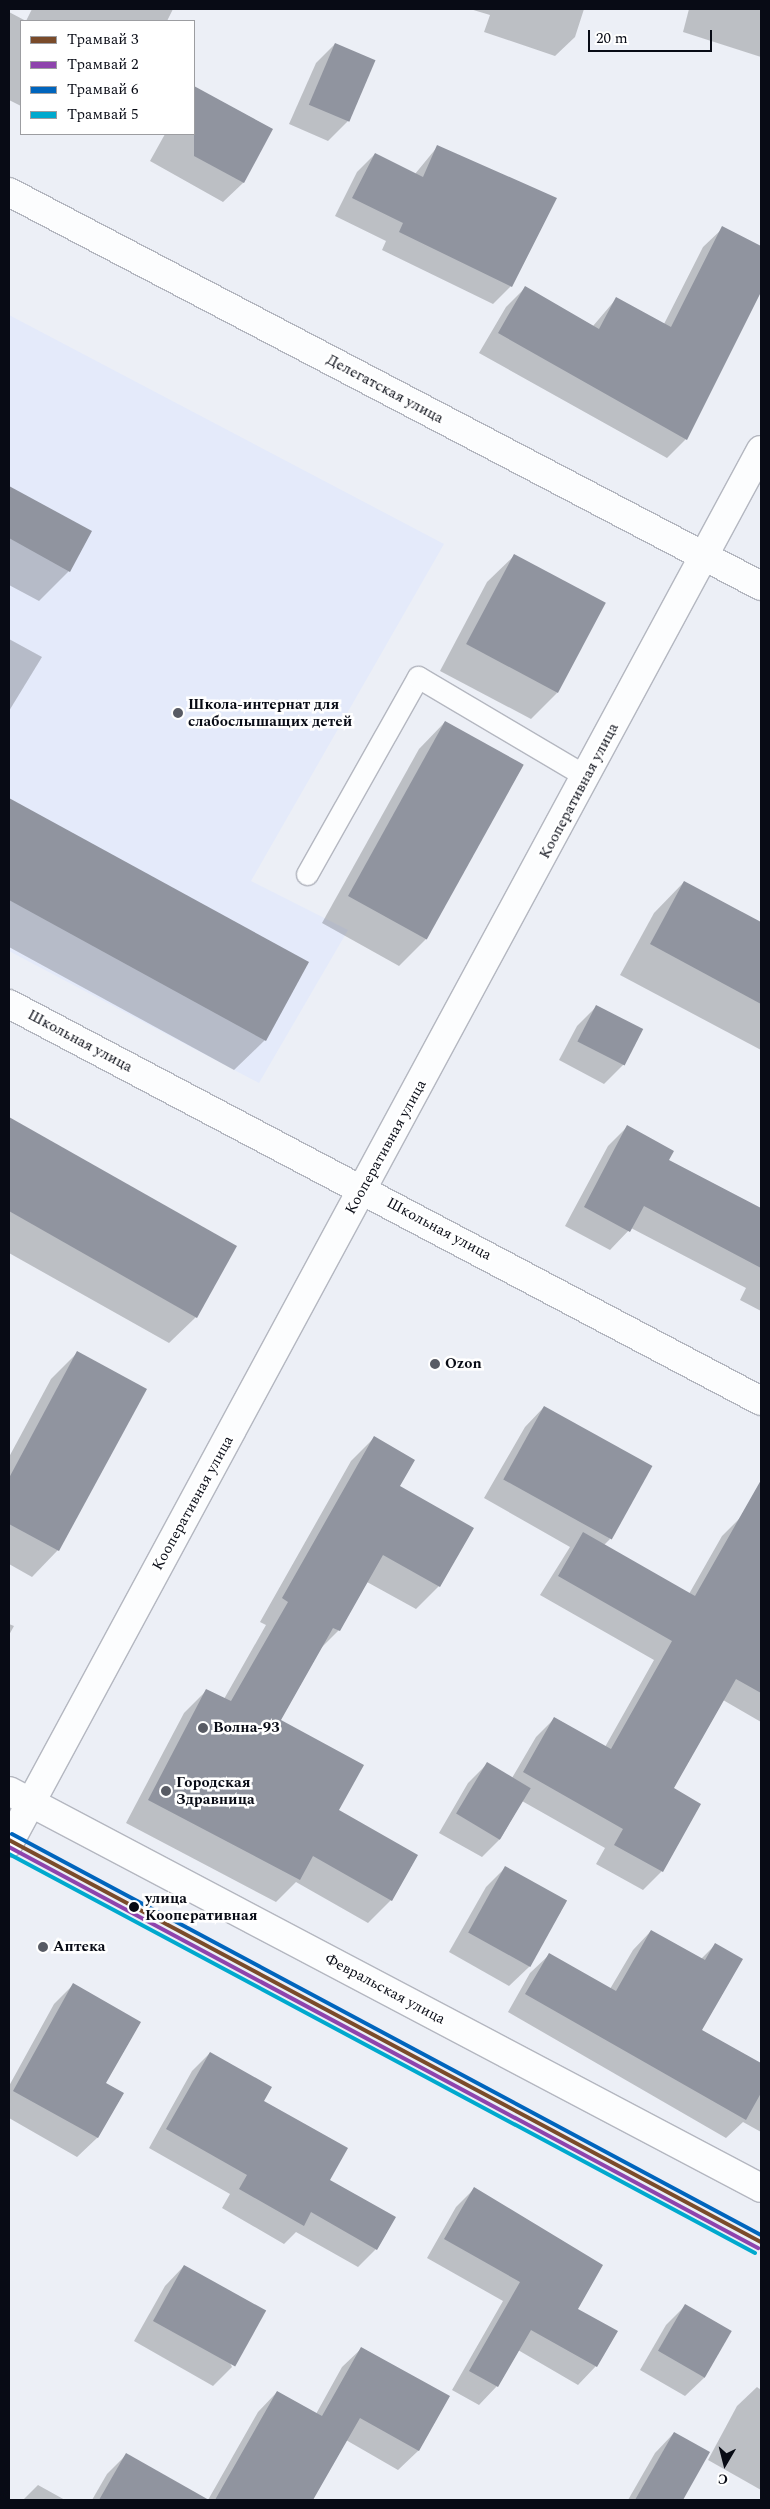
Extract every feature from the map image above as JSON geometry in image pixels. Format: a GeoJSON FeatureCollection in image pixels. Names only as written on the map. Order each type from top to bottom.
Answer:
{"type":"FeatureCollection","features":[{"type":"Feature","properties":{"kind":"street","name":"Делегатская улица"},"geometry":{"type":"LineString","coordinates":[[9,192],[761,586]]}},
{"type":"Feature","properties":{"kind":"street","name":"Кооперативная улица"},"geometry":{"type":"LineString","coordinates":[[9,1843],[19,1797],[363,1189],[587,777],[761,450]]}},
{"type":"Feature","properties":{"kind":"street","name":"Школьная улица"},"geometry":{"type":"LineString","coordinates":[[9,1004],[363,1189],[761,1401]]}},
{"type":"Feature","properties":{"kind":"street","name":"Февральская улица"},"geometry":{"type":"LineString","coordinates":[[19,1797],[761,2188]]}},
{"type":"Feature","properties":{"kind":"lane"},"geometry":{"type":"LineString","coordinates":[[307,874],[418,677],[587,777]]}},
{"type":"Feature","properties":{"kind":"shaded area","name":"Школа-интернат для слабослышащих детей"},"geometry":{"type":"Polygon","coordinates":[[[9,315],[444,544],[251,881],[348,930],[259,1083],[9,951],[9,315]]]}},
{"type":"Feature","properties":{"kind":"building"},"geometry":{"type":"Polygon","coordinates":[[[335,43],[376,60],[349,122],[309,105],[335,43]]]}},
{"type":"Feature","properties":{"kind":"building"},"geometry":{"type":"Polygon","coordinates":[[[195,87],[273,129],[244,183],[194,156],[195,87]]]}},
{"type":"Feature","properties":{"kind":"building"},"geometry":{"type":"Polygon","coordinates":[[[437,145],[557,198],[512,287],[399,232],[403,223],[352,198],[375,153],[423,177],[437,145]]]}},
{"type":"Feature","properties":{"kind":"building"},"geometry":{"type":"Polygon","coordinates":[[[722,226],[761,246],[761,292],[687,440],[498,333],[525,286],[599,329],[616,297],[671,327],[722,226]]]}},
{"type":"Feature","properties":{"kind":"building"},"geometry":{"type":"Polygon","coordinates":[[[9,486],[92,531],[70,572],[9,538],[9,486]]]}},
{"type":"Feature","properties":{"kind":"building"},"geometry":{"type":"Polygon","coordinates":[[[514,554],[606,603],[558,693],[466,644],[514,554]]]}},
{"type":"Feature","properties":{"kind":"building"},"geometry":{"type":"Polygon","coordinates":[[[445,721],[524,765],[427,940],[348,896],[445,721]]]}},
{"type":"Feature","properties":{"kind":"building"},"geometry":{"type":"Polygon","coordinates":[[[9,798],[309,962],[266,1041],[9,900],[9,798]]]}},
{"type":"Feature","properties":{"kind":"building"},"geometry":{"type":"Polygon","coordinates":[[[684,881],[761,922],[761,1004],[650,944],[684,881]]]}},
{"type":"Feature","properties":{"kind":"building"},"geometry":{"type":"Polygon","coordinates":[[[596,1005],[643,1029],[625,1066],[577,1042],[596,1005]]]}},
{"type":"Feature","properties":{"kind":"building"},"geometry":{"type":"Polygon","coordinates":[[[9,1117],[237,1246],[197,1318],[9,1211],[9,1117]]]}},
{"type":"Feature","properties":{"kind":"building"},"geometry":{"type":"Polygon","coordinates":[[[627,1125],[674,1151],[669,1160],[761,1208],[761,1268],[644,1206],[630,1232],[584,1207],[627,1125]]]}},
{"type":"Feature","properties":{"kind":"building"},"geometry":{"type":"Polygon","coordinates":[[[77,1351],[147,1389],[59,1551],[9,1524],[9,1478],[77,1351]]]}},
{"type":"Feature","properties":{"kind":"building"},"geometry":{"type":"Polygon","coordinates":[[[544,1406],[652,1466],[612,1540],[503,1479],[544,1406]]]}},
{"type":"Feature","properties":{"kind":"building"},"geometry":{"type":"Polygon","coordinates":[[[374,1436],[415,1460],[400,1486],[474,1528],[440,1587],[383,1555],[340,1631],[333,1628],[281,1720],[364,1765],[339,1810],[418,1855],[392,1901],[313,1856],[300,1880],[148,1800],[206,1689],[231,1701],[288,1602],[282,1598],[374,1436]]]}},
{"type":"Feature","properties":{"kind":"building"},"geometry":{"type":"Polygon","coordinates":[[[761,1480],[761,1693],[736,1679],[674,1788],[701,1804],[663,1872],[614,1845],[623,1829],[523,1772],[554,1717],[611,1749],[672,1641],[558,1576],[583,1532],[695,1596],[761,1480]]]}},
{"type":"Feature","properties":{"kind":"building"},"geometry":{"type":"Polygon","coordinates":[[[487,1762],[531,1788],[500,1840],[456,1813],[487,1762]]]}},
{"type":"Feature","properties":{"kind":"building"},"geometry":{"type":"Polygon","coordinates":[[[505,1866],[567,1900],[530,1967],[468,1932],[505,1866]]]}},
{"type":"Feature","properties":{"kind":"building"},"geometry":{"type":"Polygon","coordinates":[[[651,1930],[705,1960],[715,1943],[743,1959],[702,2030],[761,2063],[761,2093],[746,2120],[525,1994],[549,1953],[616,1991],[651,1930]]]}},
{"type":"Feature","properties":{"kind":"building"},"geometry":{"type":"Polygon","coordinates":[[[73,1983],[141,2022],[106,2083],[124,2093],[98,2138],[13,2091],[73,1983]]]}},
{"type":"Feature","properties":{"kind":"building"},"geometry":{"type":"Polygon","coordinates":[[[210,2052],[272,2087],[264,2101],[348,2148],[330,2180],[396,2217],[377,2250],[311,2212],[304,2226],[239,2189],[247,2175],[166,2129],[210,2052]]]}},
{"type":"Feature","properties":{"kind":"building"},"geometry":{"type":"Polygon","coordinates":[[[474,2187],[603,2265],[578,2309],[618,2331],[597,2367],[531,2330],[498,2387],[469,2371],[520,2282],[444,2239],[474,2187]]]}},
{"type":"Feature","properties":{"kind":"building"},"geometry":{"type":"Polygon","coordinates":[[[184,2265],[266,2311],[235,2367],[153,2321],[184,2265]]]}},
{"type":"Feature","properties":{"kind":"building"},"geometry":{"type":"Polygon","coordinates":[[[685,2304],[732,2331],[705,2378],[658,2351],[685,2304]]]}},
{"type":"Feature","properties":{"kind":"building"},"geometry":{"type":"Polygon","coordinates":[[[361,2347],[450,2396],[419,2451],[360,2418],[313,2500],[215,2500],[277,2391],[322,2416],[361,2347]]]}},
{"type":"Feature","properties":{"kind":"building"},"geometry":{"type":"Polygon","coordinates":[[[674,2432],[710,2452],[683,2500],[635,2500],[674,2432]]]}},
{"type":"Feature","properties":{"kind":"building"},"geometry":{"type":"Polygon","coordinates":[[[126,2453],[209,2500],[99,2500],[126,2453]]]}},
{"type":"Feature","properties":{"kind":"tram line","name":"6"},"geometry":{"type":"LineString","coordinates":[[12,1834],[761,2235]]}},
{"type":"Feature","properties":{"kind":"tram line","name":"3"},"geometry":{"type":"LineString","coordinates":[[9,1840],[761,2242]]}},
{"type":"Feature","properties":{"kind":"tram line","name":"2"},"geometry":{"type":"LineString","coordinates":[[9,1847],[758,2248]]}},
{"type":"Feature","properties":{"kind":"tram line","name":"5"},"geometry":{"type":"LineString","coordinates":[[9,1854],[755,2253]]}},
{"type":"Feature","properties":{"kind":"place","name":"Школа-интернат для слабослышащих детей"},"geometry":{"type":"Point","coordinates":[178,713]}},
{"type":"Feature","properties":{"kind":"place","name":"Ozon"},"geometry":{"type":"Point","coordinates":[435,1364]}},
{"type":"Feature","properties":{"kind":"place","name":"Волна-93"},"geometry":{"type":"Point","coordinates":[203,1728]}},
{"type":"Feature","properties":{"kind":"place","name":"Городская Здравница"},"geometry":{"type":"Point","coordinates":[166,1791]}},
{"type":"Feature","properties":{"kind":"place","name":"улица Кооперативная"},"geometry":{"type":"Point","coordinates":[134,1907]}},
{"type":"Feature","properties":{"kind":"place","name":"Аптека"},"geometry":{"type":"Point","coordinates":[43,1947]}}]}
